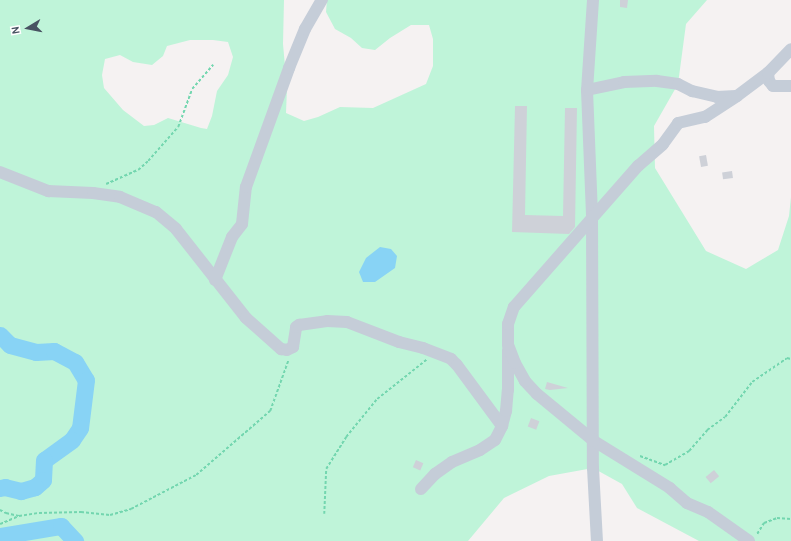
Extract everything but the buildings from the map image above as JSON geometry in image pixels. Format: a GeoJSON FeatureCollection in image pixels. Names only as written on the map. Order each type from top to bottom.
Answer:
{"type":"FeatureCollection","features":[{"type":"Feature","properties":{"kind":"street"},"geometry":{"type":"LineString","coordinates":[[215,280],[232,237],[242,224],[246,187],[289,68],[305,28],[322,0]]}},
{"type":"Feature","properties":{"kind":"street"},"geometry":{"type":"LineString","coordinates":[[592,4],[588,90],[592,216],[593,468],[598,541]]}},
{"type":"Feature","properties":{"kind":"street"},"geometry":{"type":"LineString","coordinates":[[421,489],[435,474],[452,462],[480,450],[495,440],[502,426],[508,390],[508,324],[514,307],[592,216],[638,166],[663,144],[678,123],[705,117],[768,73],[791,49]]}},
{"type":"Feature","properties":{"kind":"street"},"geometry":{"type":"LineString","coordinates":[[768,73],[769,81],[773,86],[791,86]]}},
{"type":"Feature","properties":{"kind":"street"},"geometry":{"type":"LineString","coordinates":[[588,90],[624,82],[657,81],[678,84],[692,91],[717,98],[737,96]]}},
{"type":"Feature","properties":{"kind":"street"},"geometry":{"type":"LineString","coordinates":[[0,172],[48,191],[93,193],[120,197],[156,212],[176,229],[246,318],[281,349],[287,350],[293,347],[296,327],[299,324],[327,321],[347,322],[399,342],[436,352],[451,359],[458,365],[502,426]]}},
{"type":"Feature","properties":{"kind":"street"},"geometry":{"type":"LineString","coordinates":[[508,345],[515,363],[529,386],[594,441],[670,488],[687,503],[708,512],[753,538]]}},
{"type":"Feature","properties":{"kind":"path"},"geometry":{"type":"LineString","coordinates":[[93,193],[101,186],[138,170],[148,161],[178,127],[192,89],[213,65]]}},
{"type":"Feature","properties":{"kind":"path"},"geometry":{"type":"LineString","coordinates":[[0,524],[19,516],[39,513],[81,512],[110,515],[131,509],[196,475],[270,411],[293,347]]}},
{"type":"Feature","properties":{"kind":"path"},"geometry":{"type":"LineString","coordinates":[[324,514],[326,469],[346,437],[377,399],[436,352]]}},
{"type":"Feature","properties":{"kind":"path"},"geometry":{"type":"LineString","coordinates":[[637,455],[665,464],[689,452],[707,430],[725,417],[752,382],[787,358],[791,359]]}},
{"type":"Feature","properties":{"kind":"path"},"geometry":{"type":"LineString","coordinates":[[0,510],[19,516]]}},
{"type":"Feature","properties":{"kind":"path"},"geometry":{"type":"LineString","coordinates":[[753,538],[764,524],[777,518],[791,519]]}},
{"type":"Feature","properties":{"kind":"green space"},"geometry":{"type":"Polygon","coordinates":[[[0,0],[284,0],[283,44],[287,88],[286,113],[304,121],[318,117],[340,107],[373,108],[426,84],[433,66],[433,39],[429,25],[411,25],[390,38],[375,50],[362,48],[351,38],[335,29],[326,12],[327,0],[707,0],[686,24],[678,84],[654,126],[655,168],[706,251],[746,269],[778,250],[789,216],[791,197],[791,541],[699,541],[637,508],[622,484],[593,468],[549,476],[504,498],[468,541],[0,541],[0,0]],[[190,40],[167,46],[163,56],[152,65],[133,62],[120,55],[105,59],[102,75],[104,88],[123,110],[144,126],[154,125],[168,118],[207,129],[212,116],[217,91],[228,75],[233,57],[228,42],[213,40],[190,40]]]}},
{"type":"Feature","properties":{"kind":"water"},"geometry":{"type":"Polygon","coordinates":[[[380,247],[391,249],[397,256],[395,268],[375,282],[363,282],[359,272],[366,258],[380,247]]]}},
{"type":"Feature","properties":{"kind":"waterway"},"geometry":{"type":"LineString","coordinates":[[0,335],[10,345],[36,352],[54,351],[75,362],[86,380],[80,428],[72,440],[44,460],[43,480],[35,487],[21,491],[5,487],[0,488]]}},
{"type":"Feature","properties":{"kind":"waterway"},"geometry":{"type":"LineString","coordinates":[[0,536],[61,526],[75,541]]}}]}
